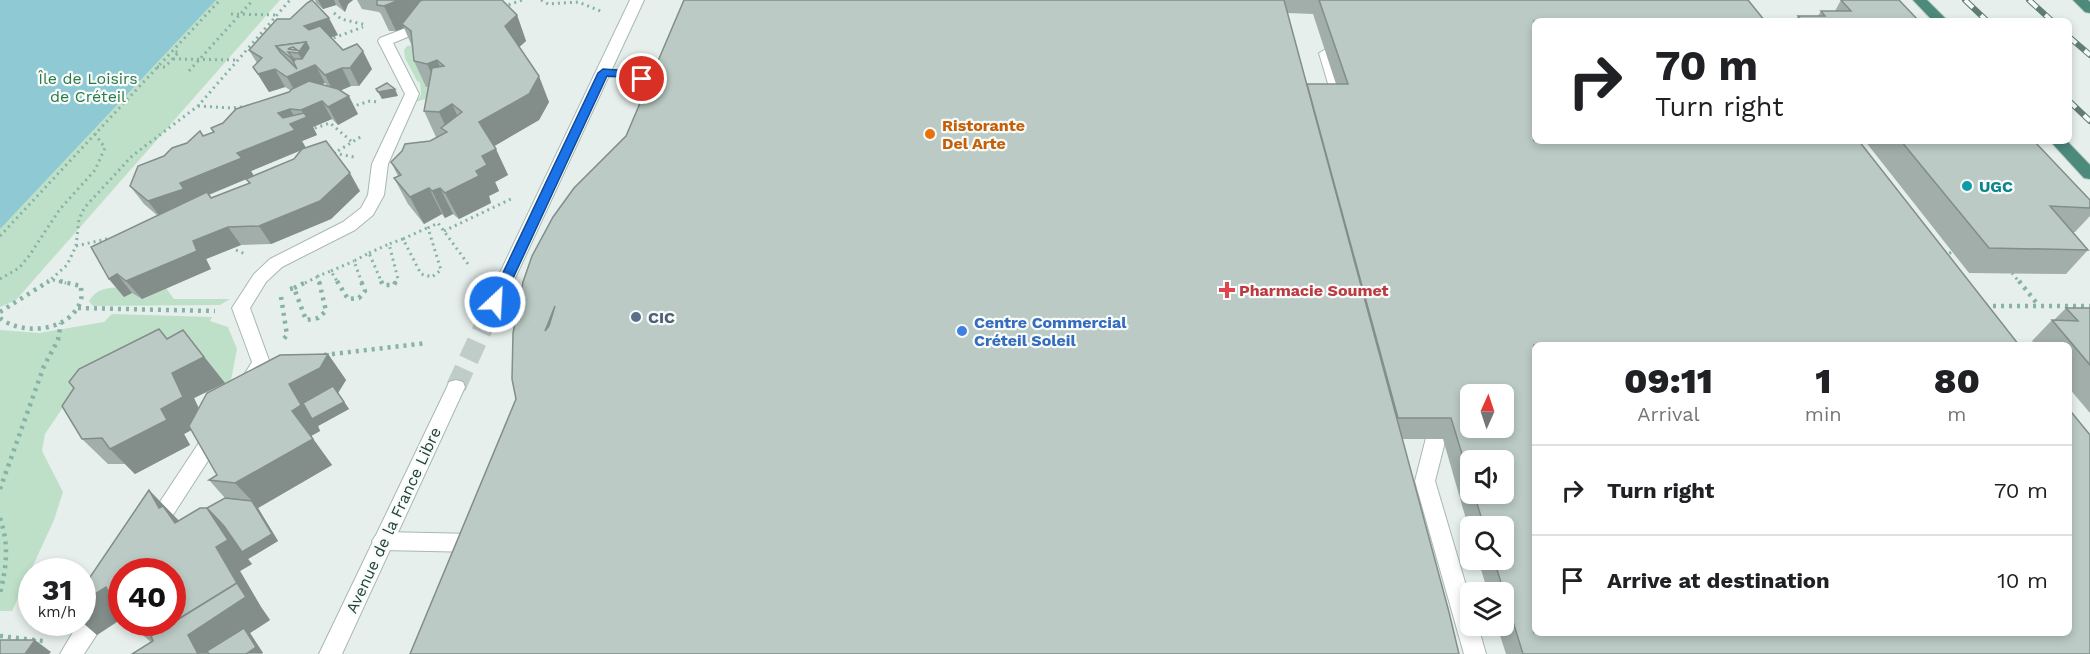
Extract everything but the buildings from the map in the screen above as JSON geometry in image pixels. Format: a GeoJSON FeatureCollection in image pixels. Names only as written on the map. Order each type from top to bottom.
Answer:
{"type":"FeatureCollection","features":[{"type":"Feature","properties":{"kind":"highway"},"geometry":{"type":"LineString","coordinates":[[1920,0],[1938,18]]}},
{"type":"Feature","properties":{"kind":"highway"},"geometry":{"type":"LineString","coordinates":[[2080,0],[2090,9]]}},
{"type":"Feature","properties":{"kind":"highway"},"geometry":{"type":"LineString","coordinates":[[2058,144],[2088,173]]}},
{"type":"Feature","properties":{"kind":"street"},"geometry":{"type":"LineString","coordinates":[[495,302],[637,0]]}},
{"type":"Feature","properties":{"kind":"street"},"geometry":{"type":"LineString","coordinates":[[238,399],[261,363],[241,308],[260,278],[276,263],[349,226],[367,211],[376,195],[380,164],[412,93],[385,40],[443,17]]}},
{"type":"Feature","properties":{"kind":"street"},"geometry":{"type":"LineString","coordinates":[[1322,39],[1346,119]]}},
{"type":"Feature","properties":{"kind":"street"},"geometry":{"type":"LineString","coordinates":[[603,73],[631,74],[653,84]]}},
{"type":"Feature","properties":{"kind":"street","name":"Avenue de la France Libre"},"geometry":{"type":"LineString","coordinates":[[330,654],[456,387]]}},
{"type":"Feature","properties":{"kind":"street"},"geometry":{"type":"LineString","coordinates":[[1432,403],[1439,426],[1425,481],[1475,654]]}},
{"type":"Feature","properties":{"kind":"street"},"geometry":{"type":"LineString","coordinates":[[144,543],[225,418]]}},
{"type":"Feature","properties":{"kind":"street"},"geometry":{"type":"LineString","coordinates":[[383,541],[475,543]]}},
{"type":"Feature","properties":{"kind":"street"},"geometry":{"type":"LineString","coordinates":[[71,654],[108,597]]}},
{"type":"Feature","properties":{"kind":"path"},"geometry":{"type":"LineString","coordinates":[[0,236],[220,0]]}},
{"type":"Feature","properties":{"kind":"path"},"geometry":{"type":"LineString","coordinates":[[189,71],[253,0]]}},
{"type":"Feature","properties":{"kind":"path"},"geometry":{"type":"LineString","coordinates":[[0,312],[52,279],[67,265],[76,246],[79,219],[86,207],[123,164],[198,106],[290,0]]}},
{"type":"Feature","properties":{"kind":"path"},"geometry":{"type":"LineString","coordinates":[[500,8],[522,0]]}},
{"type":"Feature","properties":{"kind":"path"},"geometry":{"type":"LineString","coordinates":[[541,0],[548,4],[578,2],[599,12],[607,12]]}},
{"type":"Feature","properties":{"kind":"path"},"geometry":{"type":"LineString","coordinates":[[564,3],[568,0]]}},
{"type":"Feature","properties":{"kind":"path"},"geometry":{"type":"LineString","coordinates":[[320,43],[367,25],[341,19],[334,13]]}},
{"type":"Feature","properties":{"kind":"path"},"geometry":{"type":"LineString","coordinates":[[231,15],[278,15]]}},
{"type":"Feature","properties":{"kind":"path"},"geometry":{"type":"LineString","coordinates":[[157,67],[165,67],[179,52],[171,52]]}},
{"type":"Feature","properties":{"kind":"path"},"geometry":{"type":"LineString","coordinates":[[173,59],[239,60]]}},
{"type":"Feature","properties":{"kind":"path"},"geometry":{"type":"LineString","coordinates":[[344,104],[354,107],[370,101]]}},
{"type":"Feature","properties":{"kind":"path"},"geometry":{"type":"LineString","coordinates":[[198,106],[232,108],[252,106]]}},
{"type":"Feature","properties":{"kind":"path"},"geometry":{"type":"LineString","coordinates":[[306,131],[330,123],[351,141]]}},
{"type":"Feature","properties":{"kind":"path"},"geometry":{"type":"LineString","coordinates":[[0,279],[19,268],[60,209],[95,170],[105,148],[95,134]]}},
{"type":"Feature","properties":{"kind":"path"},"geometry":{"type":"LineString","coordinates":[[444,231],[513,198]]}},
{"type":"Feature","properties":{"kind":"path"},"geometry":{"type":"LineString","coordinates":[[261,363],[287,335],[280,293],[438,223],[468,264]]}},
{"type":"Feature","properties":{"kind":"path"},"geometry":{"type":"LineString","coordinates":[[403,238],[421,274],[432,277],[441,270],[428,228]]}},
{"type":"Feature","properties":{"kind":"path"},"geometry":{"type":"LineString","coordinates":[[76,246],[122,236]]}},
{"type":"Feature","properties":{"kind":"path"},"geometry":{"type":"LineString","coordinates":[[369,253],[383,285],[394,285],[398,279],[389,244]]}},
{"type":"Feature","properties":{"kind":"path"},"geometry":{"type":"LineString","coordinates":[[1943,256],[1952,252]]}},
{"type":"Feature","properties":{"kind":"path"},"geometry":{"type":"LineString","coordinates":[[331,271],[348,298],[359,298],[365,291],[354,261]]}},
{"type":"Feature","properties":{"kind":"path"},"geometry":{"type":"LineString","coordinates":[[2012,273],[2039,306]]}},
{"type":"Feature","properties":{"kind":"path"},"geometry":{"type":"LineString","coordinates":[[294,288],[306,320],[318,318],[326,311],[318,276]]}},
{"type":"Feature","properties":{"kind":"path"},"geometry":{"type":"LineString","coordinates":[[0,318],[3,323],[23,328],[40,329],[61,323],[78,308],[83,294],[81,286],[52,279]]}},
{"type":"Feature","properties":{"kind":"path"},"geometry":{"type":"LineString","coordinates":[[1975,306],[2090,306]]}},
{"type":"Feature","properties":{"kind":"path"},"geometry":{"type":"LineString","coordinates":[[78,308],[216,311]]}},
{"type":"Feature","properties":{"kind":"path"},"geometry":{"type":"LineString","coordinates":[[0,489],[44,366],[58,340],[61,323]]}},
{"type":"Feature","properties":{"kind":"path"},"geometry":{"type":"LineString","coordinates":[[320,356],[427,343]]}},
{"type":"Feature","properties":{"kind":"path"},"geometry":{"type":"LineString","coordinates":[[0,518],[9,542],[9,560],[0,593]]}},
{"type":"Feature","properties":{"kind":"path"},"geometry":{"type":"LineString","coordinates":[[0,636],[50,642]]}},
{"type":"Feature","properties":{"kind":"green space","name":"Île de Loisirs de Créteil"},"geometry":{"type":"Polygon","coordinates":[[[0,0],[280,0],[16,300],[0,307],[0,0]]]}},
{"type":"Feature","properties":{"kind":"green space"},"geometry":{"type":"Polygon","coordinates":[[[413,45],[431,88],[431,95],[416,102],[421,95],[420,83],[405,58],[404,50],[407,46],[413,45]]]}},
{"type":"Feature","properties":{"kind":"green space"},"geometry":{"type":"Polygon","coordinates":[[[119,287],[124,297],[133,293],[142,299],[166,288],[174,299],[230,299],[220,305],[93,306],[89,301],[102,290],[119,287]]]}},
{"type":"Feature","properties":{"kind":"green space"},"geometry":{"type":"Polygon","coordinates":[[[112,314],[212,317],[210,321],[228,327],[237,349],[231,380],[225,383],[204,356],[188,364],[94,361],[45,434],[42,451],[63,492],[54,520],[36,558],[18,558],[18,598],[12,611],[0,611],[0,330],[39,333],[104,322],[112,314]]]}},
{"type":"Feature","properties":{"kind":"water"},"geometry":{"type":"Polygon","coordinates":[[[0,0],[216,0],[0,229],[0,0]]]}},
{"type":"Feature","properties":{"kind":"tunnel"},"geometry":{"type":"LineString","coordinates":[[456,387],[495,302]]}},
{"type":"Feature","properties":{"kind":"railway"},"geometry":{"type":"LineString","coordinates":[[1965,0],[1984,18]]}},
{"type":"Feature","properties":{"kind":"railway"},"geometry":{"type":"LineString","coordinates":[[2029,0],[2049,18]]}},
{"type":"Feature","properties":{"kind":"railway"},"geometry":{"type":"LineString","coordinates":[[2072,39],[2090,55]]}},
{"type":"Feature","properties":{"kind":"railway"},"geometry":{"type":"LineString","coordinates":[[2072,104],[2090,121]]}},
{"type":"Feature","properties":{"kind":"place","name":"Ristorante Del Arte"},"geometry":{"type":"Point","coordinates":[930,134]}},
{"type":"Feature","properties":{"kind":"place","name":"UGC"},"geometry":{"type":"Point","coordinates":[1967,186]}},
{"type":"Feature","properties":{"kind":"place","name":"Pharmacie Soumet"},"geometry":{"type":"Point","coordinates":[1227,290]}},
{"type":"Feature","properties":{"kind":"place","name":"CIC"},"geometry":{"type":"Point","coordinates":[636,317]}},
{"type":"Feature","properties":{"kind":"place","name":"Centre Commercial Créteil Soleil"},"geometry":{"type":"Point","coordinates":[962,331]}},
{"type":"Feature","properties":{"kind":"route"},"geometry":{"type":"LineString","coordinates":[[495,302],[603,73],[631,74],[642,79]]}}]}
